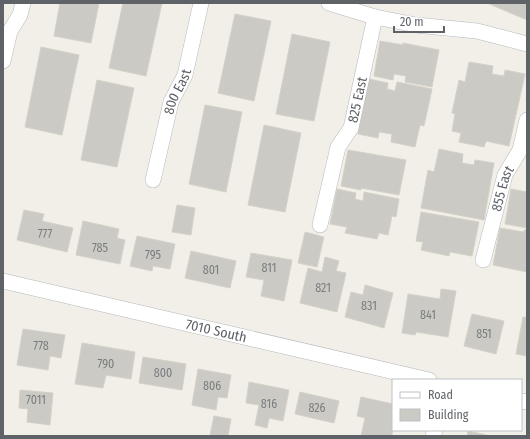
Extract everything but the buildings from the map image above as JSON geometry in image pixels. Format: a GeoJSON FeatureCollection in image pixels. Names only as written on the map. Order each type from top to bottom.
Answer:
{"type":"FeatureCollection","features":[{"type":"Feature","properties":{"kind":"street"},"geometry":{"type":"LineString","coordinates":[[3,61],[10,31],[20,15],[23,3]]}},
{"type":"Feature","properties":{"kind":"street","name":"800 East"},"geometry":{"type":"LineString","coordinates":[[153,180],[171,102],[185,75],[201,3]]}},
{"type":"Feature","properties":{"kind":"street"},"geometry":{"type":"LineString","coordinates":[[329,3],[361,8],[375,17],[416,25],[477,31],[527,44]]}},
{"type":"Feature","properties":{"kind":"street","name":"825 East"},"geometry":{"type":"LineString","coordinates":[[320,225],[338,148],[351,128],[375,17]]}},
{"type":"Feature","properties":{"kind":"street","name":"855 East"},"geometry":{"type":"LineString","coordinates":[[483,260],[505,175],[520,150],[527,120]]}},
{"type":"Feature","properties":{"kind":"street","name":"7010 South"},"geometry":{"type":"LineString","coordinates":[[3,281],[425,379]]}}]}
